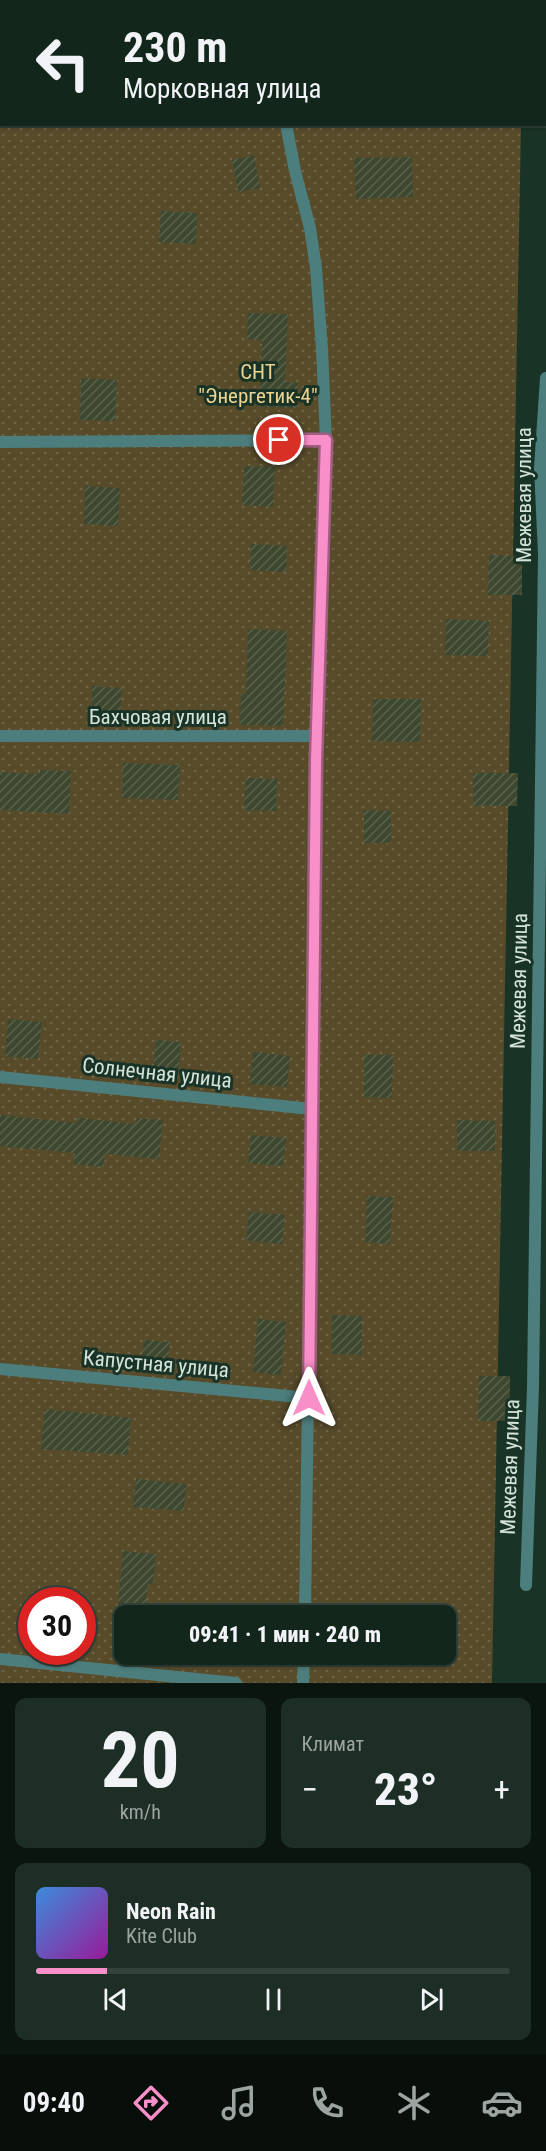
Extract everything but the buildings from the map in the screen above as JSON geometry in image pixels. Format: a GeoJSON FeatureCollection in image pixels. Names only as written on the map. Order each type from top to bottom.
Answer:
{"type":"FeatureCollection","features":[{"type":"Feature","properties":{"kind":"street"},"geometry":{"type":"LineString","coordinates":[[286,126],[310,228],[316,268],[326,440],[317,736],[305,1605]]}},
{"type":"Feature","properties":{"kind":"street","name":"Межевая улица"},"geometry":{"type":"LineString","coordinates":[[525,1585],[533,1387],[544,554],[540,468],[546,378]]}},
{"type":"Feature","properties":{"kind":"street"},"geometry":{"type":"LineString","coordinates":[[0,442],[326,440]]}},
{"type":"Feature","properties":{"kind":"street","name":"Бахчовая улица"},"geometry":{"type":"LineString","coordinates":[[0,736],[317,736]]}},
{"type":"Feature","properties":{"kind":"street","name":"Солнечная улица"},"geometry":{"type":"LineString","coordinates":[[0,1077],[311,1109]]}},
{"type":"Feature","properties":{"kind":"street","name":"Капустная улица"},"geometry":{"type":"LineString","coordinates":[[0,1369],[309,1398]]}},
{"type":"Feature","properties":{"kind":"street"},"geometry":{"type":"LineString","coordinates":[[0,1659],[236,1683]]}},
{"type":"Feature","properties":{"kind":"street"},"geometry":{"type":"LineString","coordinates":[[303,1683],[304,1665]]}},
{"type":"Feature","properties":{"kind":"green space","name":"СНТ \"Энергетик-4\""},"geometry":{"type":"Polygon","coordinates":[[[0,126],[521,126],[492,1683],[0,1683],[0,126]]]}},
{"type":"Feature","properties":{"kind":"route"},"geometry":{"type":"LineString","coordinates":[[279,440],[326,440],[316,760],[309,1398]]}}]}
